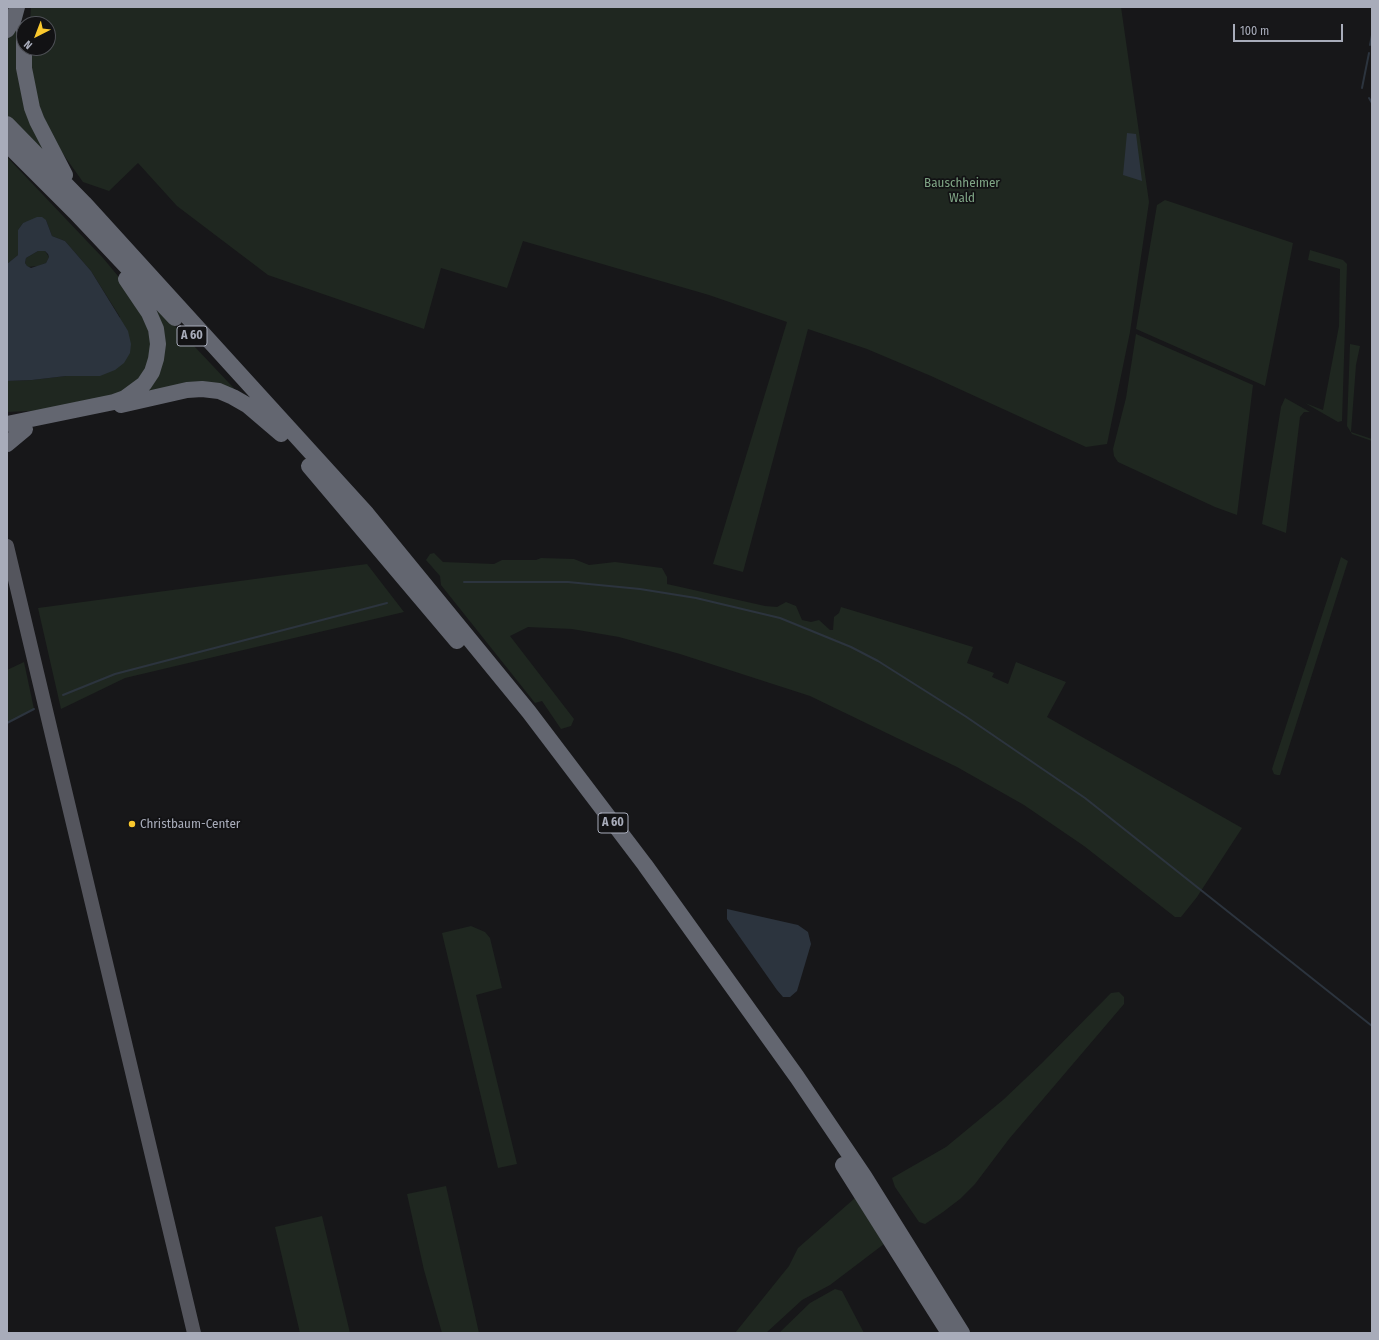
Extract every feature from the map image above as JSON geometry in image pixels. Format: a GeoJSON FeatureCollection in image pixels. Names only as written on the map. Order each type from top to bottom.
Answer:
{"type":"FeatureCollection","features":[{"type":"Feature","properties":{"kind":"highway"},"geometry":{"type":"LineString","coordinates":[[7,30],[14,18],[17,7]]}},
{"type":"Feature","properties":{"kind":"highway"},"geometry":{"type":"LineString","coordinates":[[24,56],[24,68],[28,94],[35,114],[57,160],[84,203]]}},
{"type":"Feature","properties":{"kind":"highway","name":"A 60"},"geometry":{"type":"LineString","coordinates":[[7,124],[84,203],[367,514],[534,718],[663,890],[797,1077],[864,1176],[962,1333]]}},
{"type":"Feature","properties":{"kind":"highway","name":"A 60"},"geometry":{"type":"LineString","coordinates":[[7,144],[211,356],[424,601],[521,719],[637,871],[794,1092],[853,1180],[949,1333]]}},
{"type":"Feature","properties":{"kind":"highway"},"geometry":{"type":"LineString","coordinates":[[12,426],[125,398],[144,384],[152,372],[158,344],[156,330],[149,313],[111,259],[101,241]]}},
{"type":"Feature","properties":{"kind":"highway"},"geometry":{"type":"LineString","coordinates":[[12,426],[202,389],[219,391],[233,397],[261,415],[280,434]]}},
{"type":"Feature","properties":{"kind":"highway"},"geometry":{"type":"LineString","coordinates":[[7,444],[12,426]]}},
{"type":"Feature","properties":{"kind":"main road"},"geometry":{"type":"LineString","coordinates":[[7,546],[194,1333]]}},
{"type":"Feature","properties":{"kind":"green space","name":"Bauschheimer Wald"},"geometry":{"type":"Polygon","coordinates":[[[31,7],[1121,7],[1149,202],[1130,332],[1107,444],[1086,447],[931,376],[867,349],[808,329],[743,572],[713,564],[787,322],[709,295],[523,241],[507,288],[441,268],[424,329],[268,275],[177,206],[138,163],[109,191],[83,182],[53,140],[35,95],[31,56],[56,56],[56,16],[30,16],[31,7]]]}},
{"type":"Feature","properties":{"kind":"green space"},"geometry":{"type":"Polygon","coordinates":[[[16,19],[16,56],[23,56],[53,162],[7,116],[7,33],[16,19]]]}},
{"type":"Feature","properties":{"kind":"green space"},"geometry":{"type":"Polygon","coordinates":[[[7,157],[103,258],[133,294],[148,322],[152,355],[144,373],[131,387],[115,395],[51,410],[7,412],[7,381],[66,376],[120,317],[91,271],[65,241],[52,236],[46,220],[23,223],[18,230],[18,255],[7,264],[7,157]]]}},
{"type":"Feature","properties":{"kind":"green space"},"geometry":{"type":"Polygon","coordinates":[[[1165,200],[1293,243],[1265,386],[1136,329],[1157,205],[1165,200]]]}},
{"type":"Feature","properties":{"kind":"green space"},"geometry":{"type":"Polygon","coordinates":[[[1310,250],[1343,260],[1347,264],[1342,421],[1338,422],[1305,403],[1323,410],[1339,326],[1340,269],[1308,260],[1310,250]]]}},
{"type":"Feature","properties":{"kind":"green space"},"geometry":{"type":"Polygon","coordinates":[[[38,251],[45,251],[49,257],[46,263],[38,266],[27,267],[25,263],[26,258],[38,251]]]}},
{"type":"Feature","properties":{"kind":"green space"},"geometry":{"type":"Polygon","coordinates":[[[144,293],[246,401],[230,392],[132,399],[159,368],[144,293]]]}},
{"type":"Feature","properties":{"kind":"green space"},"geometry":{"type":"Polygon","coordinates":[[[1136,334],[1253,385],[1237,515],[1215,507],[1118,462],[1114,456],[1113,449],[1126,398],[1136,334]]]}},
{"type":"Feature","properties":{"kind":"green space"},"geometry":{"type":"Polygon","coordinates":[[[1350,344],[1360,346],[1356,365],[1351,432],[1372,439],[1372,441],[1352,434],[1347,426],[1350,344]]]}},
{"type":"Feature","properties":{"kind":"green space"},"geometry":{"type":"Polygon","coordinates":[[[1285,398],[1310,412],[1304,412],[1300,417],[1286,533],[1262,524],[1281,407],[1285,398]]]}},
{"type":"Feature","properties":{"kind":"green space"},"geometry":{"type":"Polygon","coordinates":[[[434,553],[443,562],[494,564],[502,560],[536,560],[541,558],[574,559],[589,565],[615,562],[662,568],[667,577],[667,584],[765,606],[777,607],[786,602],[796,606],[802,620],[811,622],[819,620],[830,630],[833,630],[834,617],[839,613],[841,607],[973,647],[967,663],[994,673],[992,677],[1008,684],[1016,662],[1066,682],[1047,717],[1242,828],[1197,897],[1181,917],[1175,917],[1084,846],[1024,805],[957,767],[810,696],[680,654],[619,637],[572,629],[528,627],[510,636],[574,719],[571,726],[561,729],[542,701],[535,703],[441,585],[440,576],[426,560],[430,554],[434,553]]]}},
{"type":"Feature","properties":{"kind":"green space"},"geometry":{"type":"Polygon","coordinates":[[[1341,557],[1348,561],[1280,775],[1277,775],[1274,774],[1272,769],[1341,557]]]}},
{"type":"Feature","properties":{"kind":"green space"},"geometry":{"type":"Polygon","coordinates":[[[367,564],[404,612],[125,678],[61,709],[38,608],[367,564]]]}},
{"type":"Feature","properties":{"kind":"green space"},"geometry":{"type":"Polygon","coordinates":[[[24,662],[34,709],[7,723],[7,670],[24,662]]]}},
{"type":"Feature","properties":{"kind":"green space"},"geometry":{"type":"Polygon","coordinates":[[[471,926],[485,932],[490,938],[502,988],[476,995],[517,1164],[498,1168],[442,933],[471,926]]]}},
{"type":"Feature","properties":{"kind":"green space"},"geometry":{"type":"Polygon","coordinates":[[[1119,992],[1124,997],[1124,1004],[1009,1139],[975,1184],[960,1199],[943,1212],[925,1224],[919,1222],[895,1187],[892,1178],[946,1147],[1003,1100],[1111,993],[1119,992]]]}},
{"type":"Feature","properties":{"kind":"green space"},"geometry":{"type":"Polygon","coordinates":[[[446,1186],[479,1333],[442,1333],[424,1270],[407,1194],[446,1186]]]}},
{"type":"Feature","properties":{"kind":"green space"},"geometry":{"type":"Polygon","coordinates":[[[855,1198],[884,1244],[830,1285],[802,1300],[766,1333],[735,1333],[789,1266],[798,1248],[855,1198]]]}},
{"type":"Feature","properties":{"kind":"green space"},"geometry":{"type":"Polygon","coordinates":[[[322,1216],[350,1333],[300,1333],[275,1227],[322,1216]]]}},
{"type":"Feature","properties":{"kind":"green space"},"geometry":{"type":"Polygon","coordinates":[[[835,1289],[842,1291],[864,1333],[779,1333],[810,1303],[835,1289]]]}},
{"type":"Feature","properties":{"kind":"shaded area"},"geometry":{"type":"Polygon","coordinates":[[[1127,133],[1136,134],[1142,181],[1123,175],[1127,133]]]}},
{"type":"Feature","properties":{"kind":"shaded area"},"geometry":{"type":"Polygon","coordinates":[[[37,217],[42,217],[46,220],[52,236],[65,241],[91,271],[128,331],[131,344],[130,353],[124,363],[115,370],[100,376],[66,376],[7,381],[7,264],[18,255],[18,230],[23,223],[37,217]],[[38,251],[26,258],[25,263],[27,266],[31,268],[46,263],[49,257],[45,251],[38,251]]]}},
{"type":"Feature","properties":{"kind":"shaded area"},"geometry":{"type":"Polygon","coordinates":[[[727,909],[798,925],[808,932],[811,944],[797,991],[790,997],[783,997],[777,990],[727,919],[727,909]]]}},
{"type":"Feature","properties":{"kind":"waterway"},"geometry":{"type":"LineString","coordinates":[[1370,45],[1372,35]]}},
{"type":"Feature","properties":{"kind":"waterway"},"geometry":{"type":"LineString","coordinates":[[1362,88],[1369,53]]}},
{"type":"Feature","properties":{"kind":"waterway"},"geometry":{"type":"LineString","coordinates":[[1369,98],[1372,103]]}},
{"type":"Feature","properties":{"kind":"waterway"},"geometry":{"type":"LineString","coordinates":[[464,582],[568,582],[640,589],[696,598],[780,618],[851,647],[878,661],[965,716],[1085,798],[1372,1026]]}},
{"type":"Feature","properties":{"kind":"waterway"},"geometry":{"type":"LineString","coordinates":[[63,695],[115,674],[387,603]]}},
{"type":"Feature","properties":{"kind":"waterway"},"geometry":{"type":"LineString","coordinates":[[7,723],[34,709]]}},
{"type":"Feature","properties":{"kind":"place","name":"Christbaum-Center"},"geometry":{"type":"Point","coordinates":[132,824]}}]}
